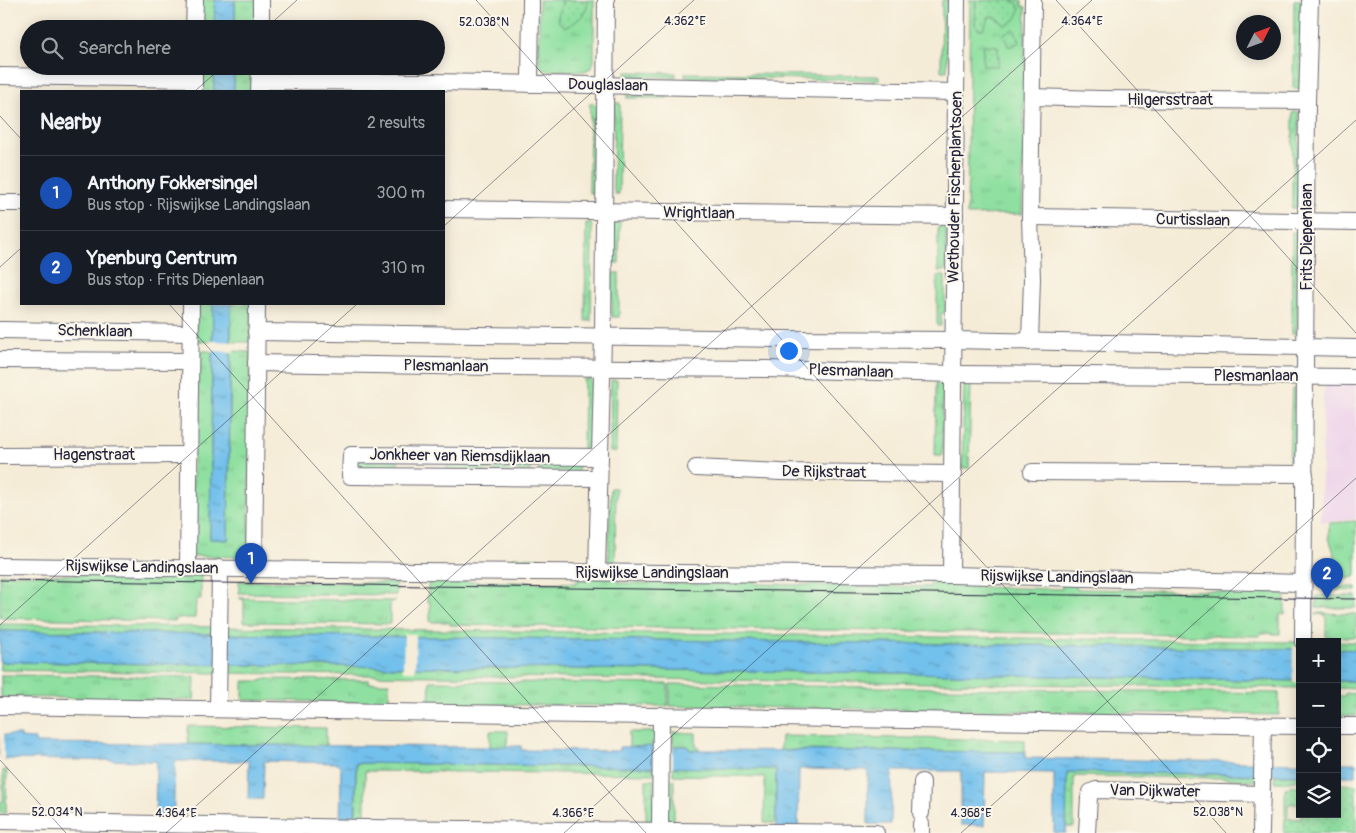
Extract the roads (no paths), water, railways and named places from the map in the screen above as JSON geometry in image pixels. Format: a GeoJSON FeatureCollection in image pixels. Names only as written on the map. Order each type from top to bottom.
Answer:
{"type":"FeatureCollection","features":[{"type":"Feature","properties":{"kind":"street"},"geometry":{"type":"LineString","coordinates":[[194,0],[194,20]]}},
{"type":"Feature","properties":{"kind":"street"},"geometry":{"type":"LineString","coordinates":[[261,0],[261,20]]}},
{"type":"Feature","properties":{"kind":"street"},"geometry":{"type":"LineString","coordinates":[[530,84],[531,0]]}},
{"type":"Feature","properties":{"kind":"street"},"geometry":{"type":"LineString","coordinates":[[597,572],[605,211],[606,0]]}},
{"type":"Feature","properties":{"kind":"street","name":"Wethouder Fischerplantsoen"},"geometry":{"type":"LineString","coordinates":[[954,374],[957,0]]}},
{"type":"Feature","properties":{"kind":"street"},"geometry":{"type":"LineString","coordinates":[[1030,342],[1034,0]]}},
{"type":"Feature","properties":{"kind":"street","name":"Frits Diepenlaan"},"geometry":{"type":"LineString","coordinates":[[1303,634],[1307,101],[1310,0]]}},
{"type":"Feature","properties":{"kind":"street"},"geometry":{"type":"LineString","coordinates":[[0,76],[194,79]]}},
{"type":"Feature","properties":{"kind":"street","name":"Douglaslaan"},"geometry":{"type":"LineString","coordinates":[[260,80],[956,92]]}},
{"type":"Feature","properties":{"kind":"street","name":"Hilgersstraat"},"geometry":{"type":"LineString","coordinates":[[1032,97],[1100,100],[1307,101]]}},
{"type":"Feature","properties":{"kind":"street"},"geometry":{"type":"LineString","coordinates":[[0,203],[20,203]]}},
{"type":"Feature","properties":{"kind":"street","name":"Wrightlaan"},"geometry":{"type":"LineString","coordinates":[[445,209],[955,216]]}},
{"type":"Feature","properties":{"kind":"street","name":"Curtisslaan"},"geometry":{"type":"LineString","coordinates":[[1030,218],[1353,222]]}},
{"type":"Feature","properties":{"kind":"street"},"geometry":{"type":"LineString","coordinates":[[188,567],[191,305]]}},
{"type":"Feature","properties":{"kind":"street"},"geometry":{"type":"LineString","coordinates":[[254,569],[257,305]]}},
{"type":"Feature","properties":{"kind":"street","name":"Schenklaan"},"geometry":{"type":"LineString","coordinates":[[0,330],[190,333]]}},
{"type":"Feature","properties":{"kind":"street","name":"Plesmanlaan"},"geometry":{"type":"LineString","coordinates":[[256,332],[954,340],[1356,348]]}},
{"type":"Feature","properties":{"kind":"street","name":"Schenklaan"},"geometry":{"type":"LineString","coordinates":[[0,360],[190,361]]}},
{"type":"Feature","properties":{"kind":"street","name":"Plesmanlaan"},"geometry":{"type":"LineString","coordinates":[[256,363],[781,369],[954,374],[1356,377]]}},
{"type":"Feature","properties":{"kind":"street"},"geometry":{"type":"LineString","coordinates":[[952,575],[954,374]]}},
{"type":"Feature","properties":{"kind":"street","name":"Jonkheer van Riemsdijklaan"},"geometry":{"type":"LineString","coordinates":[[599,478],[350,476],[350,454],[600,457]]}},
{"type":"Feature","properties":{"kind":"street","name":"Hagenstraat"},"geometry":{"type":"LineString","coordinates":[[0,456],[188,455]]}},
{"type":"Feature","properties":{"kind":"street","name":"De Rijkstraat"},"geometry":{"type":"LineString","coordinates":[[696,468],[781,472],[953,474]]}},
{"type":"Feature","properties":{"kind":"street"},"geometry":{"type":"LineString","coordinates":[[1032,472],[1305,474]]}},
{"type":"Feature","properties":{"kind":"street","name":"Rijswijkse Landingslaan"},"geometry":{"type":"LineString","coordinates":[[0,566],[952,575],[1303,583]]}},
{"type":"Feature","properties":{"kind":"street"},"geometry":{"type":"LineString","coordinates":[[218,709],[220,568]]}},
{"type":"Feature","properties":{"kind":"street"},"geometry":{"type":"LineString","coordinates":[[0,706],[1296,726]]}},
{"type":"Feature","properties":{"kind":"street"},"geometry":{"type":"LineString","coordinates":[[660,832],[661,715]]}},
{"type":"Feature","properties":{"kind":"street"},"geometry":{"type":"LineString","coordinates":[[1261,833],[1263,724]]}},
{"type":"Feature","properties":{"kind":"street"},"geometry":{"type":"LineString","coordinates":[[1341,726],[1356,726]]}},
{"type":"Feature","properties":{"kind":"street"},"geometry":{"type":"LineString","coordinates":[[921,823],[922,782]]}},
{"type":"Feature","properties":{"kind":"street","name":"Van Dijkwater"},"geometry":{"type":"LineString","coordinates":[[1088,833],[1089,798],[1094,790],[1262,786]]}},
{"type":"Feature","properties":{"kind":"street"},"geometry":{"type":"LineString","coordinates":[[0,821],[176,824],[212,829],[297,830],[336,827],[535,831],[876,833]]}},
{"type":"Feature","properties":{"kind":"water"},"geometry":{"type":"Polygon","coordinates":[[[215,0],[235,0],[235,20],[214,20],[215,0]]]}},
{"type":"Feature","properties":{"kind":"water"},"geometry":{"type":"Polygon","coordinates":[[[214,75],[234,75],[234,90],[214,90],[214,75]]]}},
{"type":"Feature","properties":{"kind":"water"},"geometry":{"type":"Polygon","coordinates":[[[213,305],[231,305],[228,540],[210,539],[213,305]]]}},
{"type":"Feature","properties":{"kind":"water"},"geometry":{"type":"Polygon","coordinates":[[[0,631],[1296,649],[1296,681],[905,673],[0,662],[0,631]]]}},
{"type":"Feature","properties":{"kind":"water"},"geometry":{"type":"Polygon","coordinates":[[[1341,649],[1356,650],[1356,681],[1341,681],[1341,649]]]}},
{"type":"Feature","properties":{"kind":"water"},"geometry":{"type":"Polygon","coordinates":[[[0,735],[21,735],[21,738],[35,739],[35,743],[521,746],[521,750],[619,751],[619,747],[688,746],[690,750],[1025,752],[1025,758],[1296,763],[1296,775],[1067,772],[1066,833],[1054,833],[1054,773],[985,772],[984,825],[961,825],[961,771],[892,771],[891,824],[868,824],[868,770],[799,769],[798,833],[776,833],[776,769],[356,763],[355,833],[340,833],[341,767],[337,763],[264,761],[263,799],[248,799],[249,761],[175,761],[173,833],[155,833],[156,761],[0,759],[0,735]]]}},
{"type":"Feature","properties":{"kind":"water"},"geometry":{"type":"Polygon","coordinates":[[[1341,763],[1356,763],[1356,776],[1341,776],[1341,763]]]}},
{"type":"Feature","properties":{"kind":"tram line"},"geometry":{"type":"LineString","coordinates":[[0,580],[1356,599]]}},
{"type":"Feature","properties":{"kind":"place","name":"Anthony Fokkersingel"},"geometry":{"type":"Point","coordinates":[251,584]}},
{"type":"Feature","properties":{"kind":"place","name":"Ypenburg Centrum"},"geometry":{"type":"Point","coordinates":[1327,599]}}]}
